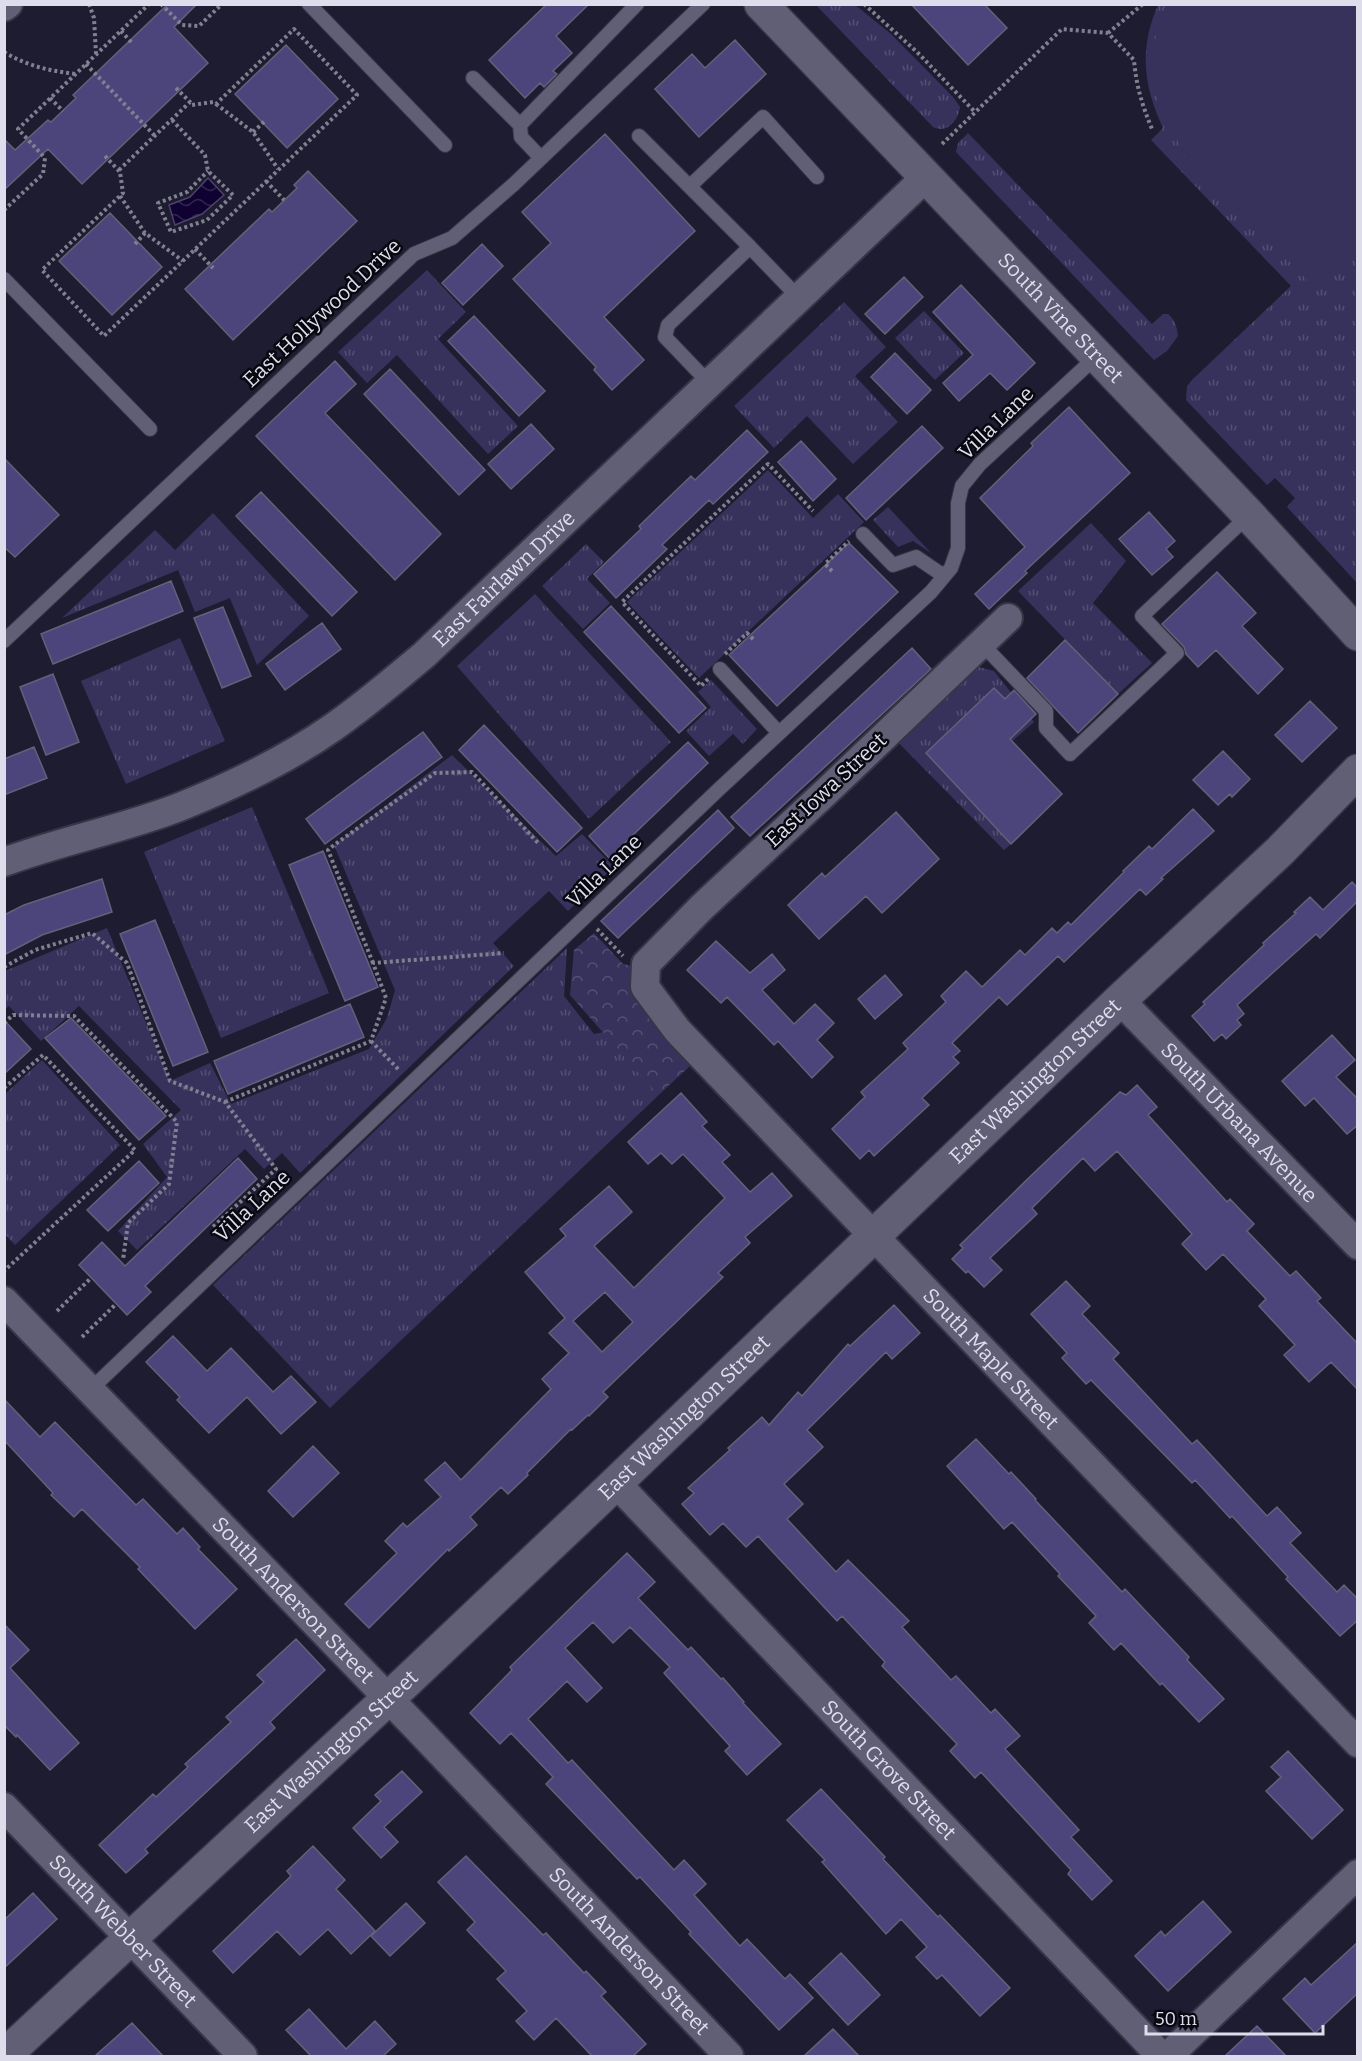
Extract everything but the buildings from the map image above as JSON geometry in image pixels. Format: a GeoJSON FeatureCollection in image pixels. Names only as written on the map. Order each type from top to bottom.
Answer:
{"type":"FeatureCollection","features":[{"type":"Feature","properties":{"kind":"main road","name":"South Vine Street"},"geometry":{"type":"LineString","coordinates":[[761,4],[1250,515],[1358,634]]}},
{"type":"Feature","properties":{"kind":"main road","name":"East Washington Street"},"geometry":{"type":"LineString","coordinates":[[4,2056],[388,1699],[616,1483],[1120,1000],[1280,851],[1358,771]]}},
{"type":"Feature","properties":{"kind":"street","name":"East Fairlawn Drive"},"geometry":{"type":"LineString","coordinates":[[4,862],[181,806],[246,777],[331,729],[383,690],[424,655],[926,177]]}},
{"type":"Feature","properties":{"kind":"street","name":"East Iowa Street"},"geometry":{"type":"LineString","coordinates":[[646,964],[702,907],[1008,618]]}},
{"type":"Feature","properties":{"kind":"street","name":"South Maple Street"},"geometry":{"type":"LineString","coordinates":[[646,964],[645,987],[677,1030],[1358,1743]]}},
{"type":"Feature","properties":{"kind":"street","name":"South Urbana Avenue"},"geometry":{"type":"LineString","coordinates":[[1120,1000],[1358,1245]]}},
{"type":"Feature","properties":{"kind":"street","name":"South Anderson Street"},"geometry":{"type":"LineString","coordinates":[[4,1301],[729,2056]]}},
{"type":"Feature","properties":{"kind":"street","name":"South Grove Street"},"geometry":{"type":"LineString","coordinates":[[616,1483],[1161,2056]]}},
{"type":"Feature","properties":{"kind":"street","name":"South Webber Street"},"geometry":{"type":"LineString","coordinates":[[4,1807],[243,2056]]}},
{"type":"Feature","properties":{"kind":"street"},"geometry":{"type":"LineString","coordinates":[[1168,2056],[1358,1874]]}},
{"type":"Feature","properties":{"kind":"lane"},"geometry":{"type":"LineString","coordinates":[[309,4],[445,145]]}},
{"type":"Feature","properties":{"kind":"lane"},"geometry":{"type":"LineString","coordinates":[[520,125],[637,4]]}},
{"type":"Feature","properties":{"kind":"lane","name":"East Hollywood Drive"},"geometry":{"type":"LineString","coordinates":[[4,641],[414,254],[452,238],[703,4]]}},
{"type":"Feature","properties":{"kind":"lane"},"geometry":{"type":"LineString","coordinates":[[473,78],[520,125],[521,137],[540,157]]}},
{"type":"Feature","properties":{"kind":"lane"},"geometry":{"type":"LineString","coordinates":[[690,186],[763,117],[817,177]]}},
{"type":"Feature","properties":{"kind":"lane"},"geometry":{"type":"LineString","coordinates":[[639,136],[800,298]]}},
{"type":"Feature","properties":{"kind":"lane"},"geometry":{"type":"LineString","coordinates":[[711,384],[665,337],[668,325],[750,247]]}},
{"type":"Feature","properties":{"kind":"lane"},"geometry":{"type":"LineString","coordinates":[[4,279],[150,429]]}},
{"type":"Feature","properties":{"kind":"lane","name":"Villa Lane"},"geometry":{"type":"LineString","coordinates":[[89,1391],[779,733],[931,592],[951,568],[958,548],[958,503],[962,486],[980,464],[1097,356]]}},
{"type":"Feature","properties":{"kind":"lane"},"geometry":{"type":"LineString","coordinates":[[981,643],[1046,711],[1046,728],[1070,754],[1176,653],[1142,616],[1250,515]]}},
{"type":"Feature","properties":{"kind":"lane"},"geometry":{"type":"LineString","coordinates":[[863,534],[893,565],[916,557],[944,576]]}},
{"type":"Feature","properties":{"kind":"lane"},"geometry":{"type":"LineString","coordinates":[[720,669],[779,733]]}},
{"type":"Feature","properties":{"kind":"path"},"geometry":{"type":"LineString","coordinates":[[89,4],[94,18],[96,54]]}},
{"type":"Feature","properties":{"kind":"path"},"geometry":{"type":"LineString","coordinates":[[4,210],[43,174],[45,158],[18,129],[149,4]]}},
{"type":"Feature","properties":{"kind":"path"},"geometry":{"type":"LineString","coordinates":[[161,4],[182,25],[199,26],[222,4]]}},
{"type":"Feature","properties":{"kind":"path"},"geometry":{"type":"LineString","coordinates":[[864,4],[918,53],[975,112]]}},
{"type":"Feature","properties":{"kind":"path"},"geometry":{"type":"LineString","coordinates":[[1108,33],[1143,4]]}},
{"type":"Feature","properties":{"kind":"path"},"geometry":{"type":"LineString","coordinates":[[105,156],[119,170],[123,193],[42,270],[104,336],[357,95],[294,29],[216,104]]}},
{"type":"Feature","properties":{"kind":"path"},"geometry":{"type":"LineString","coordinates":[[942,144],[1062,29],[1108,33],[1134,60],[1141,103],[1152,129]]}},
{"type":"Feature","properties":{"kind":"path"},"geometry":{"type":"LineString","coordinates":[[121,31],[133,44]]}},
{"type":"Feature","properties":{"kind":"path"},"geometry":{"type":"LineString","coordinates":[[4,52],[31,66],[76,74]]}},
{"type":"Feature","properties":{"kind":"path"},"geometry":{"type":"LineString","coordinates":[[86,64],[154,136]]}},
{"type":"Feature","properties":{"kind":"path"},"geometry":{"type":"LineString","coordinates":[[177,88],[192,105],[213,102],[253,132],[278,170]]}},
{"type":"Feature","properties":{"kind":"path"},"geometry":{"type":"LineString","coordinates":[[50,98],[63,111]]}},
{"type":"Feature","properties":{"kind":"path"},"geometry":{"type":"LineString","coordinates":[[119,170],[190,102]]}},
{"type":"Feature","properties":{"kind":"path"},"geometry":{"type":"LineString","coordinates":[[172,120],[205,155],[208,171],[233,195],[207,220],[171,232],[158,203],[188,192],[208,171]]}},
{"type":"Feature","properties":{"kind":"path"},"geometry":{"type":"LineString","coordinates":[[253,132],[266,120]]}},
{"type":"Feature","properties":{"kind":"path"},"geometry":{"type":"LineString","coordinates":[[266,181],[284,200]]}},
{"type":"Feature","properties":{"kind":"path"},"geometry":{"type":"LineString","coordinates":[[120,196],[145,233],[183,261]]}},
{"type":"Feature","properties":{"kind":"path"},"geometry":{"type":"LineString","coordinates":[[135,244],[145,233]]}},
{"type":"Feature","properties":{"kind":"path"},"geometry":{"type":"LineString","coordinates":[[195,249],[213,268]]}},
{"type":"Feature","properties":{"kind":"path"},"geometry":{"type":"LineString","coordinates":[[754,640],[747,633],[726,652],[720,669],[701,686],[622,602],[768,464],[813,511]]}},
{"type":"Feature","properties":{"kind":"path"},"geometry":{"type":"LineString","coordinates":[[832,571],[825,564],[850,540],[863,534]]}},
{"type":"Feature","properties":{"kind":"path"},"geometry":{"type":"LineString","coordinates":[[225,1102],[371,1041],[386,998],[328,850],[435,773],[472,772],[539,844]]}},
{"type":"Feature","properties":{"kind":"path"},"geometry":{"type":"LineString","coordinates":[[586,917],[622,956],[646,964]]}},
{"type":"Feature","properties":{"kind":"path"},"geometry":{"type":"LineString","coordinates":[[4,966],[36,950],[92,933],[127,963],[171,1082],[225,1102],[276,1169],[213,1227]]}},
{"type":"Feature","properties":{"kind":"path"},"geometry":{"type":"LineString","coordinates":[[373,963],[504,953]]}},
{"type":"Feature","properties":{"kind":"path"},"geometry":{"type":"LineString","coordinates":[[4,1023],[13,1015],[74,1016],[177,1122],[169,1184],[128,1223],[123,1260]]}},
{"type":"Feature","properties":{"kind":"path"},"geometry":{"type":"LineString","coordinates":[[371,1041],[411,1083]]}},
{"type":"Feature","properties":{"kind":"path"},"geometry":{"type":"LineString","coordinates":[[4,1088],[43,1055],[135,1150],[4,1271]]}},
{"type":"Feature","properties":{"kind":"path"},"geometry":{"type":"LineString","coordinates":[[57,1311],[91,1278]]}},
{"type":"Feature","properties":{"kind":"path"},"geometry":{"type":"LineString","coordinates":[[82,1337],[116,1304]]}},
{"type":"Feature","properties":{"kind":"green space"},"geometry":{"type":"Polygon","coordinates":[[[816,5],[854,5],[891,34],[960,107],[951,125],[943,129],[933,127],[816,5]]]}},
{"type":"Feature","properties":{"kind":"green space"},"geometry":{"type":"Polygon","coordinates":[[[1158,5],[1329,5],[1357,155],[1357,583],[1287,507],[1295,498],[1275,478],[1267,485],[1186,400],[1187,386],[1192,380],[1291,286],[1151,140],[1163,128],[1151,97],[1146,67],[1148,37],[1158,5]]]}},
{"type":"Feature","properties":{"kind":"green space"},"geometry":{"type":"Polygon","coordinates":[[[1169,5],[1357,5],[1357,239],[1310,283],[1192,160],[1167,123],[1153,86],[1152,66],[1159,26],[1169,5]]]}},
{"type":"Feature","properties":{"kind":"green space"},"geometry":{"type":"Polygon","coordinates":[[[968,133],[1152,324],[1163,314],[1170,316],[1178,336],[1167,351],[1154,360],[956,152],[958,143],[968,133]]]}},
{"type":"Feature","properties":{"kind":"green space"},"geometry":{"type":"Polygon","coordinates":[[[427,270],[466,312],[438,339],[518,426],[488,454],[397,355],[367,383],[338,352],[427,270]]]}},
{"type":"Feature","properties":{"kind":"green space"},"geometry":{"type":"Polygon","coordinates":[[[844,302],[886,347],[855,376],[898,422],[853,464],[807,416],[774,448],[734,406],[844,302]]]}},
{"type":"Feature","properties":{"kind":"green space"},"geometry":{"type":"Polygon","coordinates":[[[924,311],[964,353],[935,380],[895,338],[924,311]]]}},
{"type":"Feature","properties":{"kind":"green space"},"geometry":{"type":"Polygon","coordinates":[[[768,470],[813,518],[838,494],[864,522],[699,678],[627,602],[768,470]]]}},
{"type":"Feature","properties":{"kind":"green space"},"geometry":{"type":"Polygon","coordinates":[[[888,507],[931,553],[913,541],[898,547],[873,520],[888,507]]]}},
{"type":"Feature","properties":{"kind":"green space"},"geometry":{"type":"Polygon","coordinates":[[[213,513],[309,616],[257,665],[230,598],[195,612],[178,570],[62,618],[155,530],[175,550],[213,513]]]}},
{"type":"Feature","properties":{"kind":"green space"},"geometry":{"type":"Polygon","coordinates":[[[1091,523],[1126,561],[1093,603],[1152,663],[1118,694],[1018,591],[1091,523]]]}},
{"type":"Feature","properties":{"kind":"green space"},"geometry":{"type":"Polygon","coordinates":[[[586,544],[604,562],[587,579],[610,603],[583,629],[542,586],[586,544]]]}},
{"type":"Feature","properties":{"kind":"green space"},"geometry":{"type":"Polygon","coordinates":[[[535,594],[671,742],[589,819],[457,666],[535,594]]]}},
{"type":"Feature","properties":{"kind":"green space"},"geometry":{"type":"Polygon","coordinates":[[[180,638],[225,741],[126,784],[81,681],[180,638]]]}},
{"type":"Feature","properties":{"kind":"green space"},"geometry":{"type":"Polygon","coordinates":[[[960,662],[994,671],[1034,722],[1011,742],[1032,762],[980,810],[1011,844],[1004,850],[888,732],[960,662]]]}},
{"type":"Feature","properties":{"kind":"green space"},"geometry":{"type":"Polygon","coordinates":[[[711,680],[757,729],[743,744],[733,734],[709,756],[686,731],[711,707],[698,692],[711,680]]]}},
{"type":"Feature","properties":{"kind":"green space"},"geometry":{"type":"Polygon","coordinates":[[[452,755],[556,856],[582,834],[614,867],[568,911],[549,891],[493,943],[514,966],[300,1173],[282,1153],[264,1169],[245,1149],[137,1250],[118,1231],[167,1177],[143,1144],[181,1110],[79,1006],[41,1041],[9,1006],[5,1009],[5,971],[107,928],[170,1081],[210,1063],[231,1104],[369,1049],[387,1018],[395,990],[334,845],[452,755]]]}},
{"type":"Feature","properties":{"kind":"green space"},"geometry":{"type":"Polygon","coordinates":[[[252,807],[329,993],[221,1038],[144,852],[252,807]]]}},
{"type":"Feature","properties":{"kind":"green space"},"geometry":{"type":"Polygon","coordinates":[[[594,933],[623,964],[642,968],[699,1058],[658,1095],[570,995],[574,950],[594,933]]]}},
{"type":"Feature","properties":{"kind":"green space"},"geometry":{"type":"Polygon","coordinates":[[[567,948],[564,996],[594,1034],[640,1025],[684,1071],[330,1408],[213,1285],[567,948]]]}},
{"type":"Feature","properties":{"kind":"green space"},"geometry":{"type":"Polygon","coordinates":[[[42,1060],[120,1145],[15,1245],[5,1234],[5,1094],[42,1060]]]}},
{"type":"Feature","properties":{"kind":"water"},"geometry":{"type":"Polygon","coordinates":[[[208,178],[224,195],[202,214],[175,225],[169,205],[190,197],[208,178]]]}}]}
